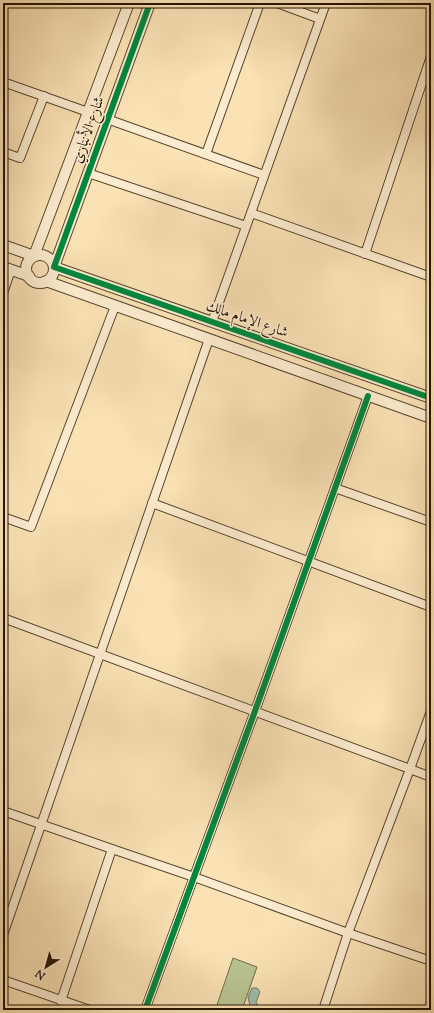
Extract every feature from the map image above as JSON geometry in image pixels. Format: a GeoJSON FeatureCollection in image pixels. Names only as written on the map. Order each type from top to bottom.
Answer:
{"type":"FeatureCollection","features":[{"type":"Feature","properties":{"kind":"street","name":"شارع الأنباري"},"geometry":{"type":"LineString","coordinates":[[34,256],[129,3]]}},
{"type":"Feature","properties":{"kind":"street","name":"شارع الأنباري"},"geometry":{"type":"LineString","coordinates":[[54,267],[150,3]]}},
{"type":"Feature","properties":{"kind":"street"},"geometry":{"type":"LineString","coordinates":[[206,154],[260,3]]}},
{"type":"Feature","properties":{"kind":"street"},"geometry":{"type":"LineString","coordinates":[[277,3],[320,19]]}},
{"type":"Feature","properties":{"kind":"street"},"geometry":{"type":"LineString","coordinates":[[212,322],[326,3]]}},
{"type":"Feature","properties":{"kind":"street"},"geometry":{"type":"LineString","coordinates":[[365,254],[431,56]]}},
{"type":"Feature","properties":{"kind":"street"},"geometry":{"type":"LineString","coordinates":[[3,82],[88,112]]}},
{"type":"Feature","properties":{"kind":"street"},"geometry":{"type":"LineString","coordinates":[[3,152],[20,158],[44,96]]}},
{"type":"Feature","properties":{"kind":"street"},"geometry":{"type":"LineString","coordinates":[[107,119],[264,175]]}},
{"type":"Feature","properties":{"kind":"street"},"geometry":{"type":"LineString","coordinates":[[88,173],[246,226]]}},
{"type":"Feature","properties":{"kind":"street"},"geometry":{"type":"LineString","coordinates":[[251,213],[431,277]]}},
{"type":"Feature","properties":{"kind":"street"},"geometry":{"type":"LineString","coordinates":[[3,245],[34,256],[46,256],[50,259],[54,267],[50,279],[36,282],[29,276],[27,272],[28,262],[34,256]]}},
{"type":"Feature","properties":{"kind":"street","name":"شارع الإمام مالك"},"geometry":{"type":"LineString","coordinates":[[54,267],[431,398]]}},
{"type":"Feature","properties":{"kind":"street"},"geometry":{"type":"LineString","coordinates":[[3,293],[7,268],[29,276]]}},
{"type":"Feature","properties":{"kind":"street","name":"شارع الإمام مالك"},"geometry":{"type":"LineString","coordinates":[[46,281],[431,418]]}},
{"type":"Feature","properties":{"kind":"street"},"geometry":{"type":"LineString","coordinates":[[3,518],[31,528],[115,306]]}},
{"type":"Feature","properties":{"kind":"street"},"geometry":{"type":"LineString","coordinates":[[3,935],[209,339]]}},
{"type":"Feature","properties":{"kind":"street"},"geometry":{"type":"LineString","coordinates":[[145,1010],[368,396]]}},
{"type":"Feature","properties":{"kind":"street"},"geometry":{"type":"LineString","coordinates":[[335,488],[431,522]]}},
{"type":"Feature","properties":{"kind":"street"},"geometry":{"type":"LineString","coordinates":[[152,503],[431,607]]}},
{"type":"Feature","properties":{"kind":"street"},"geometry":{"type":"LineString","coordinates":[[3,618],[431,777]]}},
{"type":"Feature","properties":{"kind":"street"},"geometry":{"type":"LineString","coordinates":[[323,1010],[348,933],[431,711]]}},
{"type":"Feature","properties":{"kind":"street"},"geometry":{"type":"LineString","coordinates":[[3,811],[431,961]]}},
{"type":"Feature","properties":{"kind":"street"},"geometry":{"type":"LineString","coordinates":[[61,1000],[112,849]]}},
{"type":"Feature","properties":{"kind":"street"},"geometry":{"type":"LineString","coordinates":[[3,980],[90,1010]]}},
{"type":"Feature","properties":{"kind":"green space"},"geometry":{"type":"Polygon","coordinates":[[[233,958],[257,967],[242,1010],[230,1010],[217,1005],[233,958]]]}},
{"type":"Feature","properties":{"kind":"shaded area"},"geometry":{"type":"Polygon","coordinates":[[[252,988],[257,988],[260,992],[256,1002],[261,1010],[251,1010],[248,997],[252,988]]]}},
{"type":"Feature","properties":{"kind":"cycle path"},"geometry":{"type":"LineString","coordinates":[[150,3],[54,267],[431,398]]}},
{"type":"Feature","properties":{"kind":"cycle path"},"geometry":{"type":"LineString","coordinates":[[145,1010],[255,711],[368,396]]}}]}
